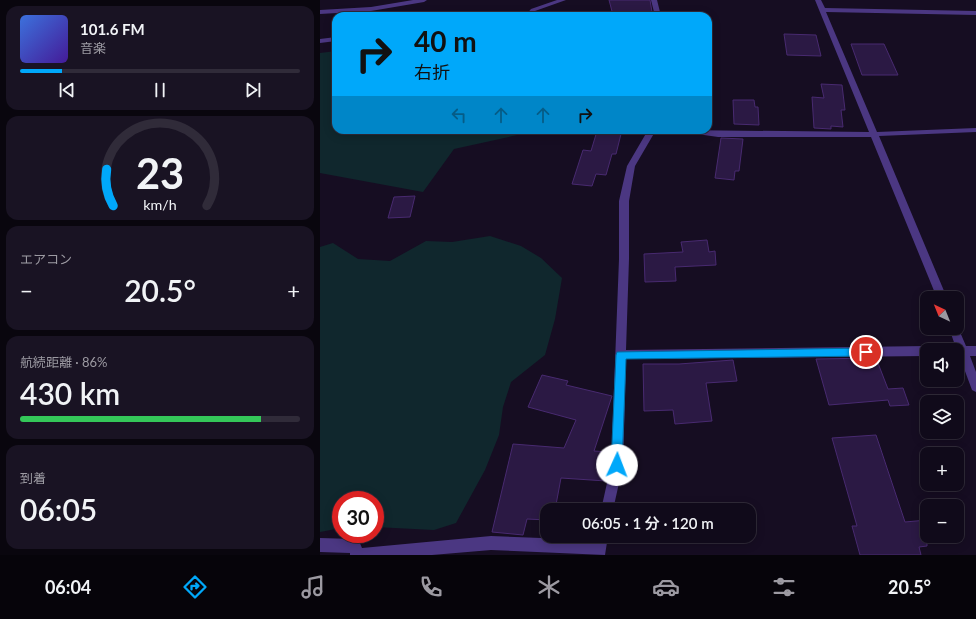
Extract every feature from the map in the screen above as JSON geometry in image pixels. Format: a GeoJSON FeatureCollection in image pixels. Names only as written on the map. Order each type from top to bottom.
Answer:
{"type":"FeatureCollection","features":[{"type":"Feature","properties":{"kind":"street"},"geometry":{"type":"LineString","coordinates":[[320,12],[371,9],[406,1],[424,0]]}},
{"type":"Feature","properties":{"kind":"street"},"geometry":{"type":"LineString","coordinates":[[531,12],[533,10],[563,0]]}},
{"type":"Feature","properties":{"kind":"street"},"geometry":{"type":"LineString","coordinates":[[654,0],[657,12]]}},
{"type":"Feature","properties":{"kind":"street"},"geometry":{"type":"LineString","coordinates":[[818,0],[876,135],[939,291]]}},
{"type":"Feature","properties":{"kind":"street"},"geometry":{"type":"LineString","coordinates":[[821,10],[860,12],[976,13]]}},
{"type":"Feature","properties":{"kind":"street"},"geometry":{"type":"LineString","coordinates":[[320,41],[332,40]]}},
{"type":"Feature","properties":{"kind":"street"},"geometry":{"type":"LineString","coordinates":[[712,133],[876,135],[976,130]]}},
{"type":"Feature","properties":{"kind":"street"},"geometry":{"type":"LineString","coordinates":[[609,503],[617,465],[624,201],[631,166],[650,134]]}},
{"type":"Feature","properties":{"kind":"street"},"geometry":{"type":"LineString","coordinates":[[621,355],[920,351]]}},
{"type":"Feature","properties":{"kind":"street"},"geometry":{"type":"LineString","coordinates":[[964,351],[976,351]]}},
{"type":"Feature","properties":{"kind":"street"},"geometry":{"type":"LineString","coordinates":[[964,360],[976,387]]}},
{"type":"Feature","properties":{"kind":"street"},"geometry":{"type":"LineString","coordinates":[[320,545],[354,546],[358,555],[491,543],[599,546]]}},
{"type":"Feature","properties":{"kind":"green space"},"geometry":{"type":"Polygon","coordinates":[[[332,52],[332,134],[522,134],[454,149],[423,192],[320,173],[320,53],[332,52]]]}},
{"type":"Feature","properties":{"kind":"green space"},"geometry":{"type":"Polygon","coordinates":[[[490,236],[521,246],[541,258],[562,278],[555,319],[545,355],[511,382],[503,407],[499,435],[485,470],[456,523],[434,530],[384,527],[384,491],[332,491],[332,530],[320,532],[320,247],[333,243],[358,259],[390,261],[426,241],[452,242],[490,236]]]}},
{"type":"Feature","properties":{"kind":"building"},"geometry":{"type":"Polygon","coordinates":[[[609,0],[650,0],[652,12],[612,12],[609,0]]]}},
{"type":"Feature","properties":{"kind":"building"},"geometry":{"type":"Polygon","coordinates":[[[784,34],[816,35],[821,56],[787,55],[784,34]]]}},
{"type":"Feature","properties":{"kind":"building"},"geometry":{"type":"Polygon","coordinates":[[[851,44],[884,44],[898,75],[862,75],[851,44]]]}},
{"type":"Feature","properties":{"kind":"building"},"geometry":{"type":"Polygon","coordinates":[[[821,84],[842,85],[845,110],[841,110],[843,127],[831,126],[831,129],[814,128],[812,97],[824,98],[821,84]]]}},
{"type":"Feature","properties":{"kind":"building"},"geometry":{"type":"Polygon","coordinates":[[[733,100],[754,100],[755,107],[758,107],[759,125],[734,124],[733,100]]]}},
{"type":"Feature","properties":{"kind":"building"},"geometry":{"type":"Polygon","coordinates":[[[596,134],[621,134],[616,154],[612,154],[606,175],[596,174],[592,186],[572,184],[583,150],[591,151],[596,134]]]}},
{"type":"Feature","properties":{"kind":"building"},"geometry":{"type":"Polygon","coordinates":[[[721,138],[743,139],[739,171],[735,171],[734,180],[715,178],[721,138]]]}},
{"type":"Feature","properties":{"kind":"building"},"geometry":{"type":"Polygon","coordinates":[[[415,196],[410,217],[388,218],[394,197],[415,196]]]}},
{"type":"Feature","properties":{"kind":"building"},"geometry":{"type":"Polygon","coordinates":[[[707,240],[709,252],[715,251],[716,265],[675,267],[676,281],[645,282],[644,254],[683,252],[681,242],[707,240]]]}},
{"type":"Feature","properties":{"kind":"building"},"geometry":{"type":"Polygon","coordinates":[[[876,358],[888,389],[903,388],[909,405],[890,406],[888,400],[829,405],[816,359],[876,358]]]}},
{"type":"Feature","properties":{"kind":"building"},"geometry":{"type":"Polygon","coordinates":[[[733,360],[737,381],[706,383],[712,421],[675,424],[673,410],[644,411],[643,364],[679,364],[733,360]]]}},
{"type":"Feature","properties":{"kind":"building"},"geometry":{"type":"Polygon","coordinates":[[[542,375],[568,381],[566,385],[612,396],[594,451],[610,452],[610,465],[606,481],[561,478],[556,503],[540,503],[540,520],[527,519],[523,535],[492,532],[513,444],[564,448],[576,420],[528,407],[542,375]]]}},
{"type":"Feature","properties":{"kind":"building"},"geometry":{"type":"Polygon","coordinates":[[[876,435],[905,522],[920,521],[920,543],[927,543],[927,546],[919,547],[921,555],[860,555],[852,526],[857,526],[832,438],[876,435]]]}},
{"type":"Feature","properties":{"kind":"route"},"geometry":{"type":"LineString","coordinates":[[617,465],[621,355],[866,352]]}}]}
